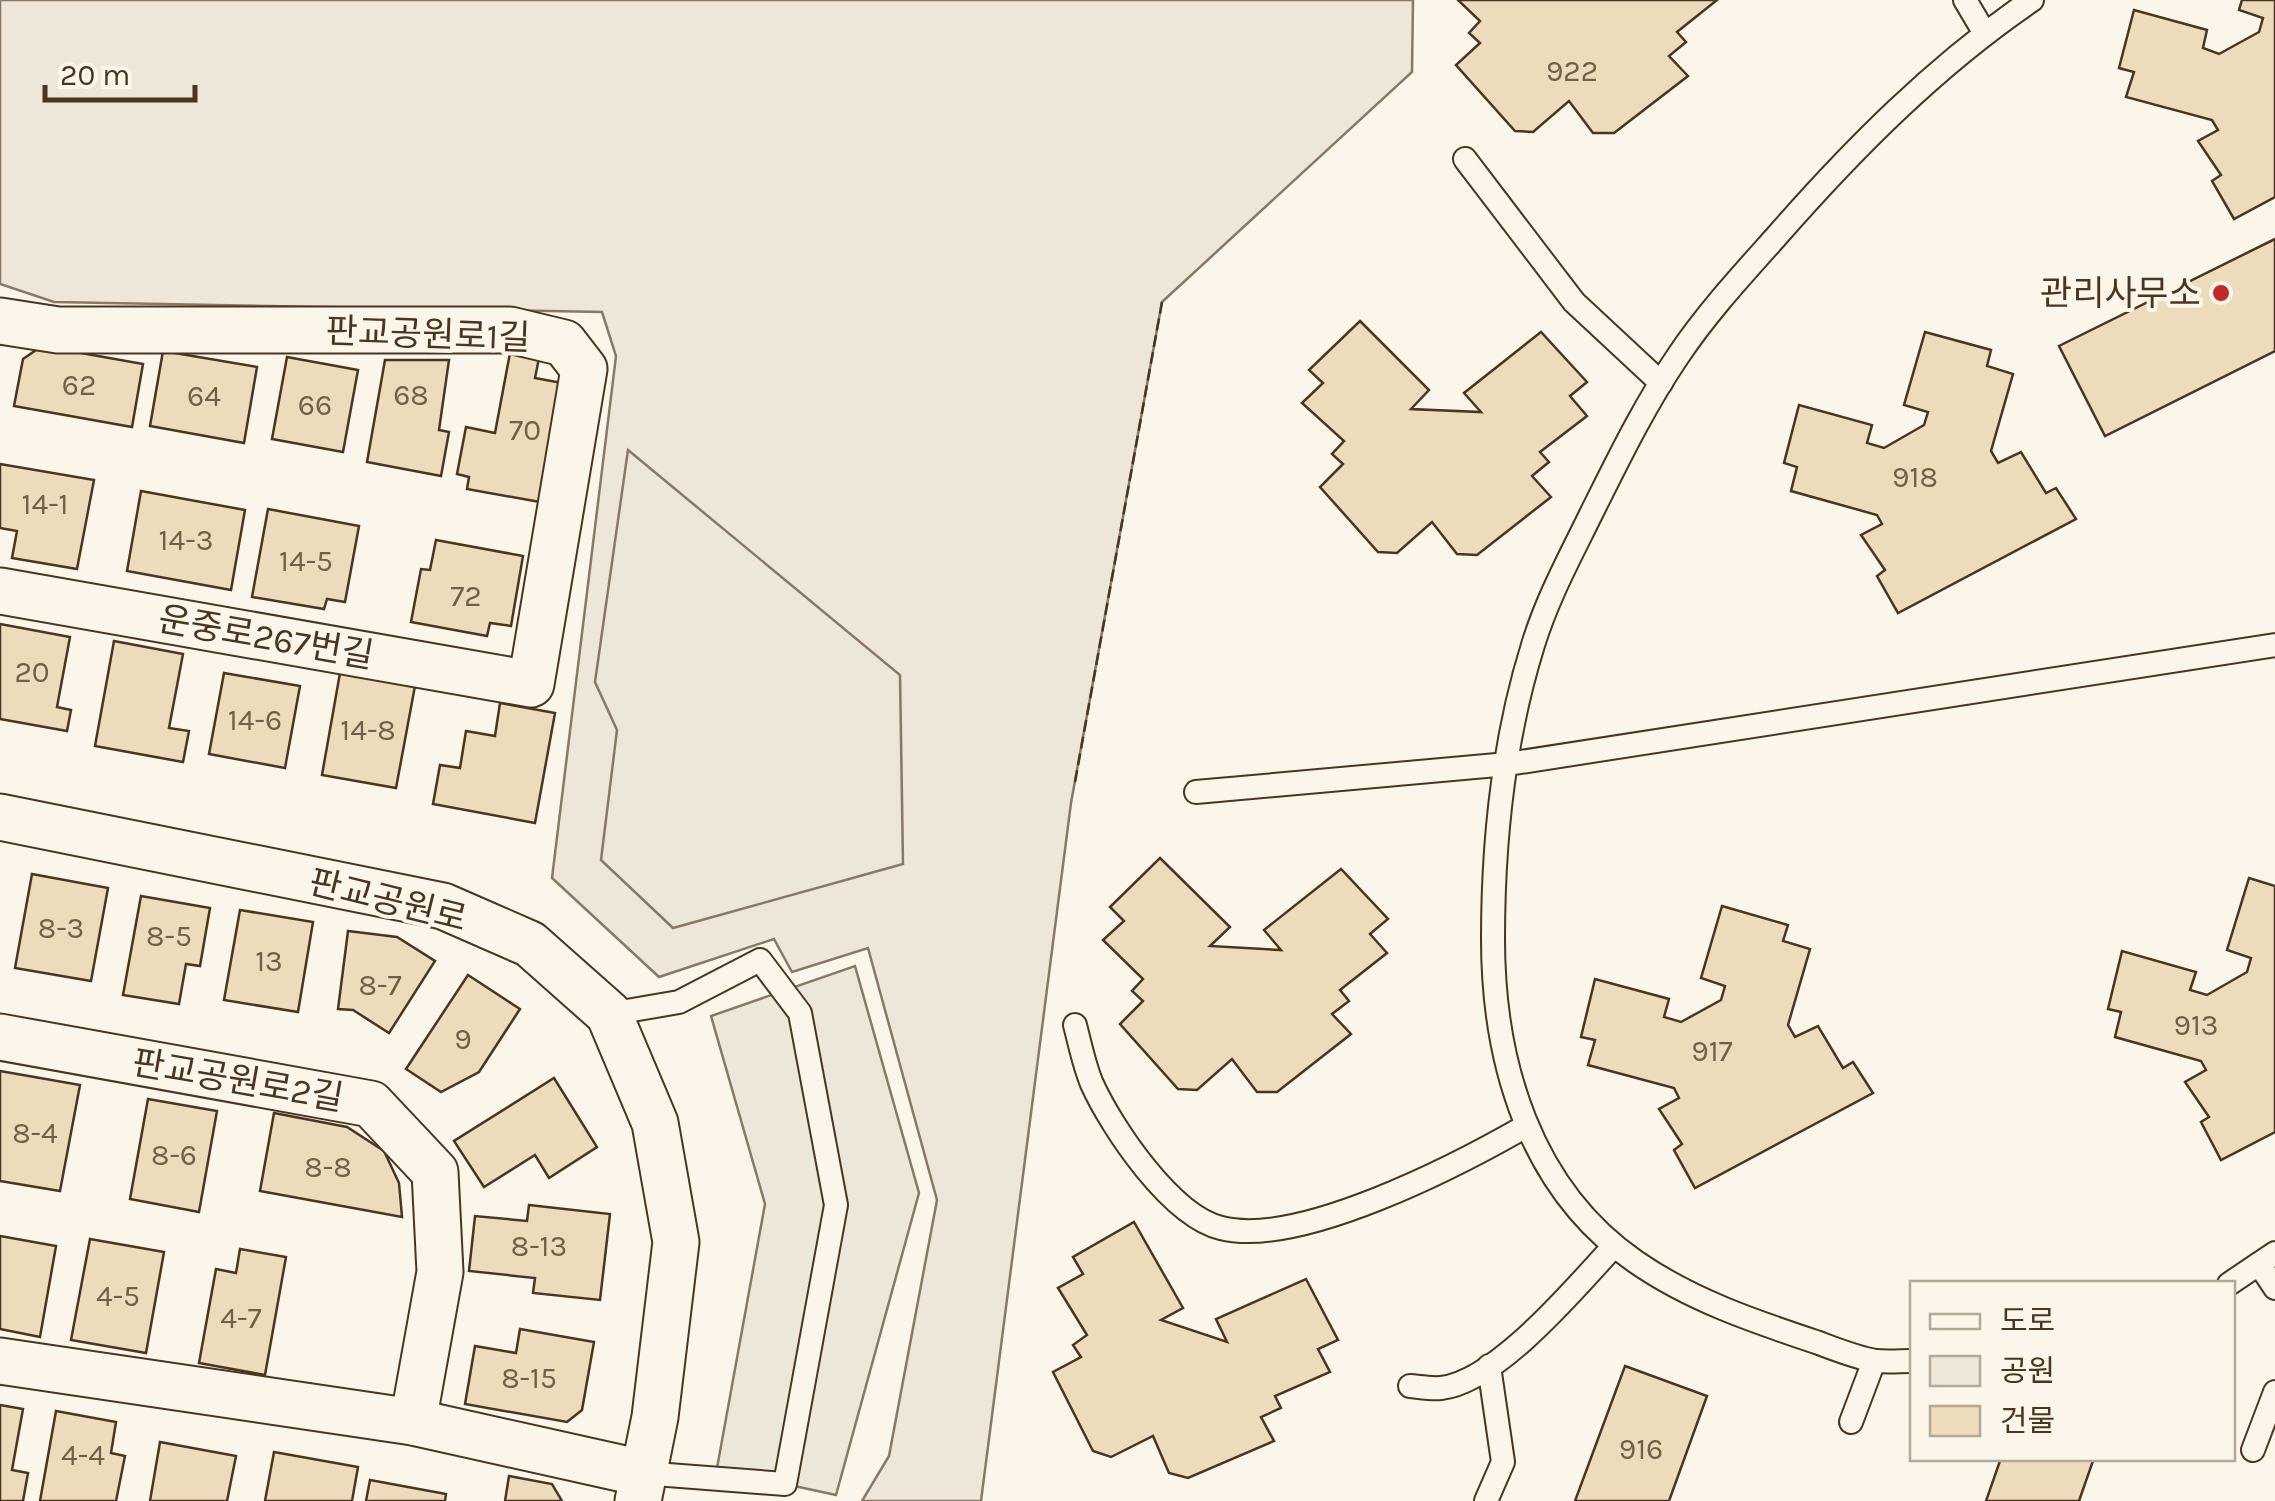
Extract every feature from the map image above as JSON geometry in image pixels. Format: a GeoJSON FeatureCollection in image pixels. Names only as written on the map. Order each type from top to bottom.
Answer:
{"type":"FeatureCollection","features":[{"type":"Feature","properties":{"kind":"street","name":"판교공원로1길"},"geometry":{"type":"LineString","coordinates":[[0,321],[58,330],[510,330],[564,343],[584,369],[531,684]]}},
{"type":"Feature","properties":{"kind":"street","name":"운중로267번길"},"geometry":{"type":"LineString","coordinates":[[0,590],[531,684]]}},
{"type":"Feature","properties":{"kind":"street","name":"판교공원로"},"geometry":{"type":"LineString","coordinates":[[0,817],[443,906],[530,944],[609,1014],[655,1123],[676,1242],[655,1417],[640,1487]]}},
{"type":"Feature","properties":{"kind":"street","name":"판교공원로2길"},"geometry":{"type":"LineString","coordinates":[[0,1037],[372,1104],[435,1172],[440,1272],[413,1422]]}},
{"type":"Feature","properties":{"kind":"street"},"geometry":{"type":"LineString","coordinates":[[0,1361],[413,1422],[640,1487]]}},
{"type":"Feature","properties":{"kind":"lane"},"geometry":{"type":"LineString","coordinates":[[1965,0],[1984,32]]}},
{"type":"Feature","properties":{"kind":"lane"},"geometry":{"type":"LineString","coordinates":[[1908,1355],[1874,1361],[1738,1316],[1662,1280],[1614,1246],[1570,1204],[1526,1126],[1508,1076],[1497,1020],[1493,896],[1517,707],[1546,604],[1661,383],[1742,274],[1869,135],[1984,32],[2032,0]]}},
{"type":"Feature","properties":{"kind":"lane"},"geometry":{"type":"LineString","coordinates":[[1465,159],[1574,302],[1661,383]]}},
{"type":"Feature","properties":{"kind":"lane"},"geometry":{"type":"LineString","coordinates":[[1196,792],[1508,764],[2275,646]]}},
{"type":"Feature","properties":{"kind":"lane"},"geometry":{"type":"LineString","coordinates":[[609,1014],[678,1002],[760,960],[800,1014],[836,1205],[785,1484],[640,1487]]}},
{"type":"Feature","properties":{"kind":"lane"},"geometry":{"type":"LineString","coordinates":[[1075,1026],[1092,1082],[1118,1131],[1149,1174],[1184,1208],[1220,1228],[1266,1229],[1309,1222],[1366,1203],[1471,1158],[1526,1126]]}},
{"type":"Feature","properties":{"kind":"lane"},"geometry":{"type":"LineString","coordinates":[[1410,1386],[1443,1388],[1506,1354],[1556,1309],[1614,1246]]}},
{"type":"Feature","properties":{"kind":"lane"},"geometry":{"type":"LineString","coordinates":[[2234,1281],[2267,1259],[2275,1288]]}},
{"type":"Feature","properties":{"kind":"lane"},"geometry":{"type":"LineString","coordinates":[[1851,1422],[1874,1361]]}},
{"type":"Feature","properties":{"kind":"lane"},"geometry":{"type":"LineString","coordinates":[[1486,1501],[1503,1462],[1488,1366]]}},
{"type":"Feature","properties":{"kind":"lane"},"geometry":{"type":"LineString","coordinates":[[2253,1450],[2275,1392]]}},
{"type":"Feature","properties":{"kind":"green space"},"geometry":{"type":"Polygon","coordinates":[[[0,0],[1413,0],[1412,72],[1162,302],[1071,803],[981,1501],[862,1501],[889,1456],[937,1200],[868,948],[792,972],[774,939],[659,977],[552,878],[616,356],[602,312],[54,302],[0,284],[0,0]]]}},
{"type":"Feature","properties":{"kind":"shaded area"},"geometry":{"type":"Polygon","coordinates":[[[628,450],[900,675],[903,864],[673,928],[601,860],[617,730],[595,682],[628,450]]]}},
{"type":"Feature","properties":{"kind":"shaded area"},"geometry":{"type":"Polygon","coordinates":[[[855,966],[919,1193],[836,1495],[785,1484],[715,1479],[765,1204],[711,1016],[855,966]]]}},
{"type":"Feature","properties":{"kind":"building"},"geometry":{"type":"Polygon","coordinates":[[[1458,0],[1717,0],[1677,32],[1686,42],[1669,56],[1688,76],[1614,133],[1593,133],[1569,101],[1533,132],[1515,131],[1456,65],[1480,43],[1469,33],[1480,21],[1458,0]]]}},
{"type":"Feature","properties":{"kind":"building"},"geometry":{"type":"Polygon","coordinates":[[[2242,0],[2275,0],[2275,197],[2234,219],[2212,181],[2221,175],[2198,141],[2218,130],[2212,120],[2126,97],[2134,72],[2119,68],[2134,10],[2207,30],[2203,48],[2219,54],[2259,32],[2263,18],[2239,10],[2242,0]]]}},
{"type":"Feature","properties":{"kind":"building","name":"관리사무소"},"geometry":{"type":"Polygon","coordinates":[[[2275,239],[2275,351],[2105,436],[2059,346],[2275,239]]]}},
{"type":"Feature","properties":{"kind":"building"},"geometry":{"type":"Polygon","coordinates":[[[1360,321],[1429,390],[1411,409],[1481,412],[1464,393],[1541,332],[1587,382],[1570,396],[1587,416],[1540,452],[1549,462],[1532,476],[1551,497],[1477,555],[1457,554],[1432,522],[1397,553],[1378,552],[1320,487],[1343,464],[1332,454],[1344,441],[1302,403],[1323,383],[1309,370],[1360,321]]]}},
{"type":"Feature","properties":{"kind":"building"},"geometry":{"type":"Polygon","coordinates":[[[1925,332],[1991,350],[1987,366],[2013,374],[1991,451],[1998,463],[2021,452],[2046,493],[2056,488],[2076,519],[1898,613],[1877,576],[1885,570],[1861,535],[1882,524],[1877,515],[1791,491],[1797,467],[1784,463],[1799,405],[1872,425],[1867,443],[1884,448],[1924,425],[1928,412],[1904,405],[1925,332]]]}},
{"type":"Feature","properties":{"kind":"building"},"geometry":{"type":"Polygon","coordinates":[[[42,346],[143,364],[132,427],[14,406],[23,359],[42,346]]]}},
{"type":"Feature","properties":{"kind":"building"},"geometry":{"type":"Polygon","coordinates":[[[163,351],[257,367],[244,443],[150,426],[163,351]]]}},
{"type":"Feature","properties":{"kind":"building"},"geometry":{"type":"Polygon","coordinates":[[[510,353],[539,358],[535,378],[562,383],[540,502],[467,489],[469,477],[457,474],[466,427],[495,433],[510,353]]]}},
{"type":"Feature","properties":{"kind":"building"},"geometry":{"type":"Polygon","coordinates":[[[287,357],[358,370],[343,452],[272,439],[287,357]]]}},
{"type":"Feature","properties":{"kind":"building"},"geometry":{"type":"Polygon","coordinates":[[[385,360],[449,360],[439,430],[449,432],[441,476],[367,462],[385,360]]]}},
{"type":"Feature","properties":{"kind":"building"},"geometry":{"type":"Polygon","coordinates":[[[0,464],[94,480],[77,569],[12,558],[17,531],[0,528],[0,464]]]}},
{"type":"Feature","properties":{"kind":"building"},"geometry":{"type":"Polygon","coordinates":[[[141,491],[245,510],[231,590],[127,571],[141,491]]]}},
{"type":"Feature","properties":{"kind":"building"},"geometry":{"type":"Polygon","coordinates":[[[268,509],[359,526],[345,602],[327,599],[324,609],[252,597],[268,509]]]}},
{"type":"Feature","properties":{"kind":"building"},"geometry":{"type":"Polygon","coordinates":[[[436,540],[523,556],[511,626],[490,623],[487,636],[411,622],[421,569],[430,570],[436,540]]]}},
{"type":"Feature","properties":{"kind":"building"},"geometry":{"type":"Polygon","coordinates":[[[0,624],[70,637],[57,707],[71,710],[67,731],[0,719],[0,624]]]}},
{"type":"Feature","properties":{"kind":"building"},"geometry":{"type":"Polygon","coordinates":[[[114,641],[183,654],[169,728],[189,731],[183,762],[95,746],[114,641]]]}},
{"type":"Feature","properties":{"kind":"building"},"geometry":{"type":"Polygon","coordinates":[[[224,673],[300,686],[285,768],[209,754],[224,673]]]}},
{"type":"Feature","properties":{"kind":"building"},"geometry":{"type":"Polygon","coordinates":[[[340,673],[415,686],[396,788],[322,775],[340,673]]]}},
{"type":"Feature","properties":{"kind":"building"},"geometry":{"type":"Polygon","coordinates":[[[500,703],[555,713],[535,823],[433,804],[440,765],[460,768],[466,731],[495,736],[500,703]]]}},
{"type":"Feature","properties":{"kind":"building"},"geometry":{"type":"Polygon","coordinates":[[[1160,858],[1230,927],[1210,946],[1281,950],[1264,930],[1341,869],[1388,919],[1370,934],[1387,953],[1340,990],[1349,1001],[1332,1014],[1351,1034],[1277,1092],[1257,1092],[1232,1059],[1197,1090],[1178,1089],[1120,1024],[1143,1001],[1132,991],[1143,979],[1103,940],[1124,921],[1110,907],[1160,858]]]}},
{"type":"Feature","properties":{"kind":"building"},"geometry":{"type":"Polygon","coordinates":[[[32,874],[108,888],[91,981],[15,968],[32,874]]]}},
{"type":"Feature","properties":{"kind":"building"},"geometry":{"type":"Polygon","coordinates":[[[2249,878],[2275,886],[2275,1132],[2221,1160],[2201,1122],[2209,1117],[2185,1082],[2206,1070],[2201,1061],[2115,1037],[2121,1012],[2108,1009],[2122,951],[2196,972],[2190,990],[2207,995],[2247,972],[2251,958],[2227,950],[2249,878]]]}},
{"type":"Feature","properties":{"kind":"building"},"geometry":{"type":"Polygon","coordinates":[[[141,896],[210,908],[200,966],[186,964],[179,1004],[123,995],[141,896]]]}},
{"type":"Feature","properties":{"kind":"building"},"geometry":{"type":"Polygon","coordinates":[[[1722,906],[1788,925],[1783,941],[1810,949],[1788,1025],[1795,1037],[1818,1026],[1843,1068],[1853,1062],[1873,1093],[1695,1188],[1674,1150],[1682,1144],[1659,1109],[1679,1098],[1674,1088],[1588,1065],[1595,1040],[1581,1037],[1595,979],[1669,999],[1664,1017],[1681,1022],[1721,1000],[1725,986],[1701,978],[1722,906]]]}},
{"type":"Feature","properties":{"kind":"building"},"geometry":{"type":"Polygon","coordinates":[[[240,910],[313,922],[298,1012],[224,1000],[240,910]]]}},
{"type":"Feature","properties":{"kind":"building"},"geometry":{"type":"Polygon","coordinates":[[[348,931],[397,937],[435,961],[389,1033],[353,1010],[338,1009],[348,931]]]}},
{"type":"Feature","properties":{"kind":"building"},"geometry":{"type":"Polygon","coordinates":[[[468,975],[520,1009],[479,1072],[441,1092],[406,1069],[468,975]]]}},
{"type":"Feature","properties":{"kind":"building"},"geometry":{"type":"Polygon","coordinates":[[[0,1071],[80,1085],[60,1191],[0,1181],[0,1071]]]}},
{"type":"Feature","properties":{"kind":"building"},"geometry":{"type":"Polygon","coordinates":[[[554,1078],[597,1147],[549,1178],[535,1155],[484,1187],[454,1141],[554,1078]]]}},
{"type":"Feature","properties":{"kind":"building"},"geometry":{"type":"Polygon","coordinates":[[[148,1099],[217,1111],[199,1212],[130,1199],[148,1099]]]}},
{"type":"Feature","properties":{"kind":"building"},"geometry":{"type":"Polygon","coordinates":[[[274,1113],[347,1127],[384,1151],[399,1183],[402,1217],[260,1191],[274,1113]]]}},
{"type":"Feature","properties":{"kind":"building"},"geometry":{"type":"Polygon","coordinates":[[[529,1205],[610,1214],[600,1300],[533,1293],[535,1278],[469,1271],[475,1216],[527,1221],[529,1205]]]}},
{"type":"Feature","properties":{"kind":"building"},"geometry":{"type":"Polygon","coordinates":[[[1134,1222],[1183,1308],[1161,1320],[1227,1342],[1216,1319],[1306,1279],[1338,1340],[1318,1349],[1330,1372],[1275,1396],[1281,1408],[1261,1417],[1274,1441],[1188,1478],[1169,1473],[1153,1436],[1111,1457],[1093,1451],[1053,1372],[1081,1357],[1073,1345],[1087,1335],[1058,1288],[1083,1274],[1073,1257],[1134,1222]]]}},
{"type":"Feature","properties":{"kind":"building"},"geometry":{"type":"Polygon","coordinates":[[[0,1236],[56,1246],[40,1337],[0,1329],[0,1236]]]}},
{"type":"Feature","properties":{"kind":"building"},"geometry":{"type":"Polygon","coordinates":[[[90,1239],[164,1252],[146,1353],[71,1340],[90,1239]]]}},
{"type":"Feature","properties":{"kind":"building"},"geometry":{"type":"Polygon","coordinates":[[[240,1249],[286,1257],[265,1375],[199,1363],[216,1269],[236,1273],[240,1249]]]}},
{"type":"Feature","properties":{"kind":"building"},"geometry":{"type":"Polygon","coordinates":[[[520,1329],[594,1342],[582,1410],[567,1422],[465,1404],[475,1346],[516,1353],[520,1329]]]}},
{"type":"Feature","properties":{"kind":"building"},"geometry":{"type":"Polygon","coordinates":[[[1625,1366],[1707,1396],[1669,1501],[1575,1501],[1625,1366]]]}},
{"type":"Feature","properties":{"kind":"building"},"geometry":{"type":"Polygon","coordinates":[[[0,1405],[23,1409],[12,1470],[28,1473],[23,1501],[0,1501],[0,1405]]]}},
{"type":"Feature","properties":{"kind":"building"},"geometry":{"type":"Polygon","coordinates":[[[56,1411],[116,1422],[111,1453],[125,1456],[116,1501],[40,1501],[56,1411]]]}},
{"type":"Feature","properties":{"kind":"building"},"geometry":{"type":"Polygon","coordinates":[[[160,1442],[236,1456],[227,1501],[150,1501],[160,1442]]]}},
{"type":"Feature","properties":{"kind":"building"},"geometry":{"type":"Polygon","coordinates":[[[274,1452],[358,1467],[352,1501],[265,1501],[274,1452]]]}},
{"type":"Feature","properties":{"kind":"building"},"geometry":{"type":"Polygon","coordinates":[[[2000,1461],[2093,1461],[2079,1501],[1986,1501],[2000,1461]]]}},
{"type":"Feature","properties":{"kind":"building"},"geometry":{"type":"Polygon","coordinates":[[[509,1476],[552,1484],[562,1501],[505,1501],[509,1476]]]}},
{"type":"Feature","properties":{"kind":"building"},"geometry":{"type":"Polygon","coordinates":[[[370,1480],[446,1494],[445,1501],[366,1501],[370,1480]]]}},
{"type":"Feature","properties":{"kind":"fence"},"geometry":{"type":"LineString","coordinates":[[1075,782],[1162,302]]}},
{"type":"Feature","properties":{"kind":"place","name":"관리사무소"},"geometry":{"type":"Point","coordinates":[2221,293]}}]}
